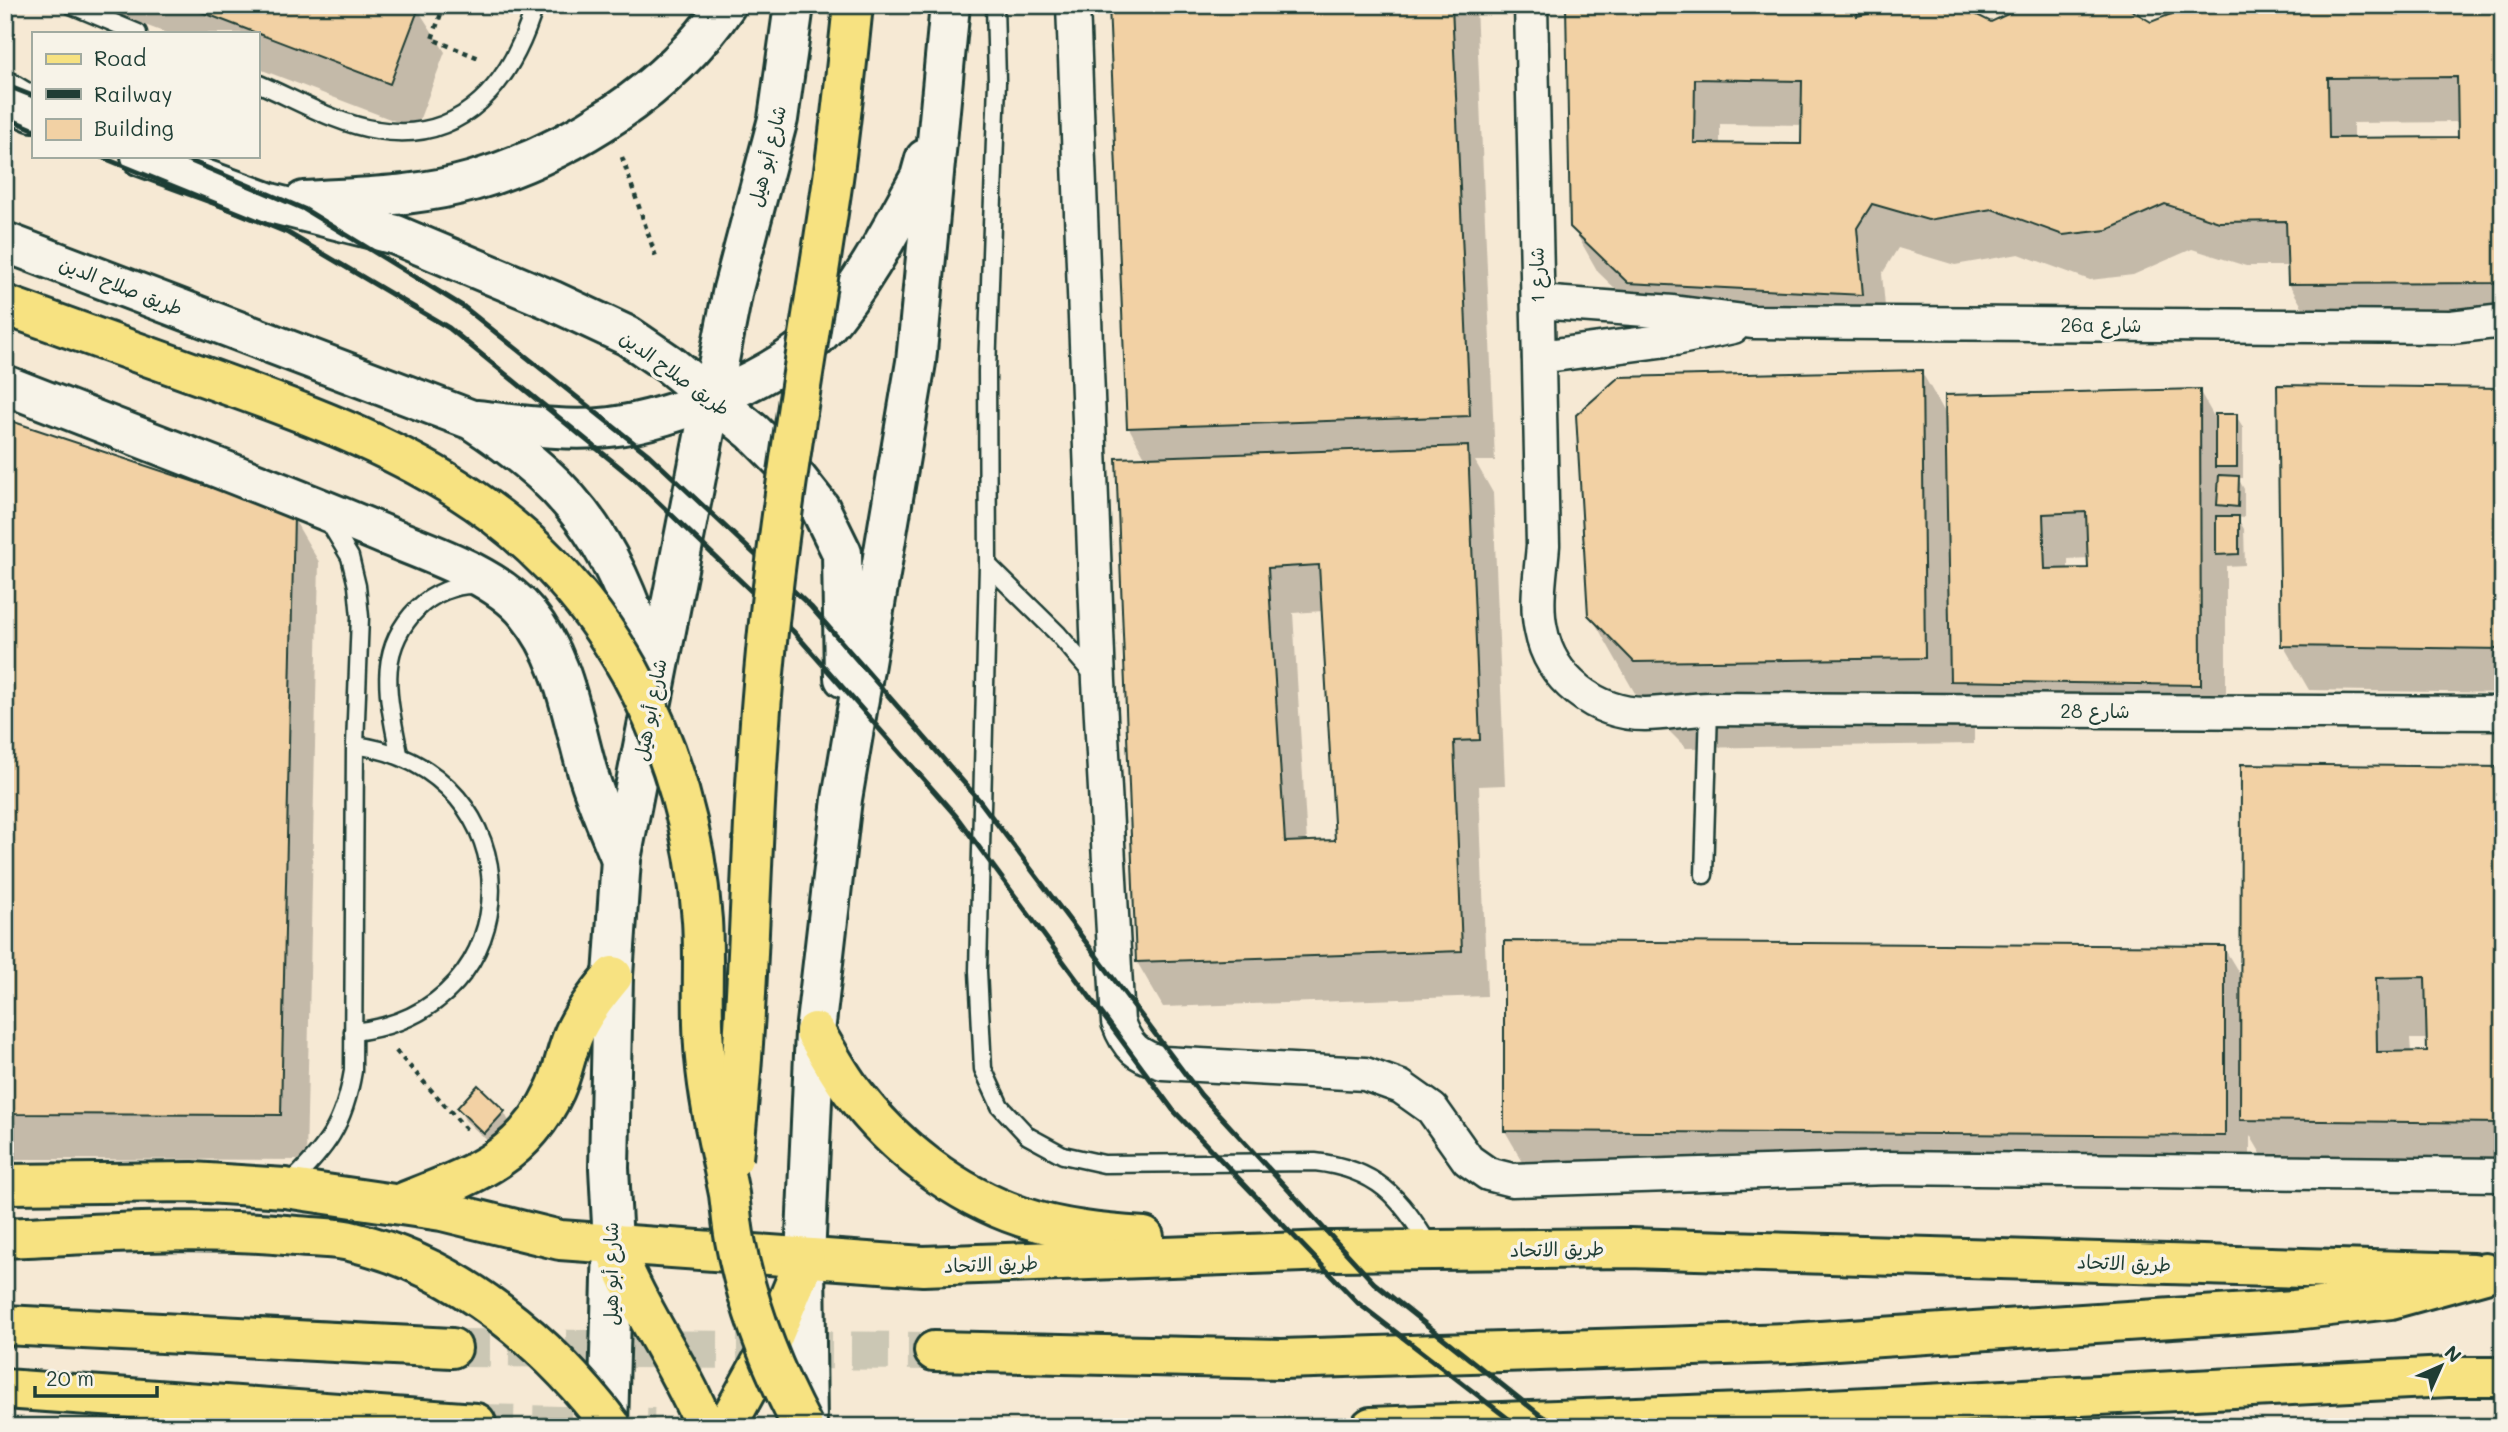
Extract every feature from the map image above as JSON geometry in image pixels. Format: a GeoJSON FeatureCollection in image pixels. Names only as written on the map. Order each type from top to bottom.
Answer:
{"type":"FeatureCollection","features":[{"type":"Feature","properties":{"kind":"main road"},"geometry":{"type":"LineString","coordinates":[[270,203],[396,195],[471,181],[543,155],[610,118],[667,72],[726,5]]}},
{"type":"Feature","properties":{"kind":"main road","name":"شارع أبو هيل"},"geometry":{"type":"LineString","coordinates":[[610,1427],[613,1244],[609,1168],[613,976],[621,859],[733,289],[778,119],[794,5]]}},
{"type":"Feature","properties":{"kind":"main road"},"geometry":{"type":"LineString","coordinates":[[729,1195],[746,1005],[753,796],[766,650],[783,505],[833,175],[853,5]]}},
{"type":"Feature","properties":{"kind":"main road"},"geometry":{"type":"LineString","coordinates":[[805,1427],[805,1259],[815,1032],[842,799],[916,362],[950,5]]}},
{"type":"Feature","properties":{"kind":"main road"},"geometry":{"type":"LineString","coordinates":[[5,100],[32,112]]}},
{"type":"Feature","properties":{"kind":"main road"},"geometry":{"type":"LineString","coordinates":[[472,420],[522,425],[610,427],[713,398],[767,374],[797,354],[822,330],[854,291],[920,177],[941,101]]}},
{"type":"Feature","properties":{"kind":"main road","name":"طريق صلاح الدين"},"geometry":{"type":"LineString","coordinates":[[146,158],[270,203],[396,235],[551,300],[628,336],[713,398],[786,465],[820,508],[842,553],[842,799]]}},
{"type":"Feature","properties":{"kind":"main road","name":"طريق صلاح الدين"},"geometry":{"type":"LineString","coordinates":[[5,242],[472,420]]}},
{"type":"Feature","properties":{"kind":"main road"},"geometry":{"type":"LineString","coordinates":[[5,305],[322,418],[395,452],[453,484],[499,517],[543,554],[582,597],[614,644],[649,707],[678,785],[694,856],[702,919],[704,1055],[713,1126],[729,1195],[735,1241],[754,1313],[779,1383],[805,1427]]}},
{"type":"Feature","properties":{"kind":"main road"},"geometry":{"type":"LineString","coordinates":[[5,385],[317,506],[458,566],[492,585],[526,611],[552,649],[566,686],[587,771],[621,859]]}},
{"type":"Feature","properties":{"kind":"main road"},"geometry":{"type":"LineString","coordinates":[[472,420],[509,444],[551,480],[592,527],[604,546],[637,620],[655,685]]}},
{"type":"Feature","properties":{"kind":"main road"},"geometry":{"type":"LineString","coordinates":[[399,1205],[480,1171],[501,1159],[524,1139],[539,1121],[556,1088],[580,1021],[613,976]]}},
{"type":"Feature","properties":{"kind":"main road"},"geometry":{"type":"LineString","coordinates":[[815,1032],[852,1091],[904,1147],[960,1190],[1022,1218],[1091,1233],[1331,1251]]}},
{"type":"Feature","properties":{"kind":"main road","name":"طريق الاتحاد"},"geometry":{"type":"LineString","coordinates":[[5,1184],[192,1182],[285,1188],[484,1220],[560,1240],[923,1266],[1331,1251],[1629,1248],[2494,1273]]}},
{"type":"Feature","properties":{"kind":"main road"},"geometry":{"type":"LineString","coordinates":[[5,1238],[159,1231],[256,1231],[354,1241],[432,1270],[519,1326],[583,1388],[610,1427]]}},
{"type":"Feature","properties":{"kind":"main road"},"geometry":{"type":"LineString","coordinates":[[613,1244],[635,1297],[682,1377],[705,1427]]}},
{"type":"Feature","properties":{"kind":"main road"},"geometry":{"type":"LineString","coordinates":[[726,1427],[765,1356],[805,1259]]}},
{"type":"Feature","properties":{"kind":"main road"},"geometry":{"type":"LineString","coordinates":[[934,1351],[1282,1359],[1790,1343],[2294,1310],[2391,1299],[2494,1273]]}},
{"type":"Feature","properties":{"kind":"main road"},"geometry":{"type":"LineString","coordinates":[[5,1325],[452,1348]]}},
{"type":"Feature","properties":{"kind":"main road"},"geometry":{"type":"LineString","coordinates":[[1371,1427],[1769,1412],[2503,1377]]}},
{"type":"Feature","properties":{"kind":"main road"},"geometry":{"type":"LineString","coordinates":[[5,1389],[476,1423]]}},
{"type":"Feature","properties":{"kind":"street"},"geometry":{"type":"LineString","coordinates":[[1073,5],[1099,682],[1118,1022],[1126,1043],[1142,1057],[1163,1063],[1365,1074],[1401,1087],[1432,1110],[1468,1160],[1488,1174],[1512,1180],[1889,1168],[2503,1175]]}},
{"type":"Feature","properties":{"kind":"street","name":"شارع 1"},"geometry":{"type":"LineString","coordinates":[[1531,5],[1543,545],[1558,622],[1567,645],[1582,665],[1600,682],[1623,693],[1699,709]]}},
{"type":"Feature","properties":{"kind":"street","name":"26a شارع"},"geometry":{"type":"LineString","coordinates":[[1538,302],[1673,312],[1752,323],[2451,327],[2503,321]]}},
{"type":"Feature","properties":{"kind":"street","name":"26a شارع"},"geometry":{"type":"LineString","coordinates":[[1539,357],[1675,340],[1752,323]]}},
{"type":"Feature","properties":{"kind":"street","name":"26a شارع"},"geometry":{"type":"LineString","coordinates":[[2451,327],[2503,341]]}},
{"type":"Feature","properties":{"kind":"street","name":"شارع 28"},"geometry":{"type":"LineString","coordinates":[[1699,709],[2503,713]]}},
{"type":"Feature","properties":{"kind":"lane"},"geometry":{"type":"LineString","coordinates":[[71,5],[136,32]]}},
{"type":"Feature","properties":{"kind":"lane"},"geometry":{"type":"LineString","coordinates":[[259,84],[376,131],[415,131],[440,125],[452,121],[484,100],[509,71],[526,37],[535,5]]}},
{"type":"Feature","properties":{"kind":"lane"},"geometry":{"type":"LineString","coordinates":[[995,5],[997,81],[987,371],[988,565],[979,1003],[983,1069],[1000,1106],[1028,1136],[1063,1155],[1104,1164],[1315,1162],[1342,1165],[1370,1177],[1395,1195],[1433,1251]]}},
{"type":"Feature","properties":{"kind":"lane"},"geometry":{"type":"LineString","coordinates":[[5,78],[32,94]]}},
{"type":"Feature","properties":{"kind":"lane"},"geometry":{"type":"LineString","coordinates":[[285,1188],[316,1159],[339,1124],[353,1071],[355,745],[360,617],[357,586],[350,557],[336,530],[317,506]]}},
{"type":"Feature","properties":{"kind":"lane"},"geometry":{"type":"LineString","coordinates":[[988,565],[1058,634],[1099,682]]}},
{"type":"Feature","properties":{"kind":"lane"},"geometry":{"type":"LineString","coordinates":[[399,754],[388,696],[388,659],[402,624],[429,598],[464,584],[492,585]]}},
{"type":"Feature","properties":{"kind":"lane"},"geometry":{"type":"LineString","coordinates":[[1699,709],[1704,875]]}},
{"type":"Feature","properties":{"kind":"lane"},"geometry":{"type":"LineString","coordinates":[[353,1032],[376,1029],[411,1017],[443,997],[467,970],[484,937],[491,901],[489,864],[478,829],[459,798],[432,772],[399,754],[355,745]]}},
{"type":"Feature","properties":{"kind":"path"},"geometry":{"type":"LineString","coordinates":[[444,5],[432,39],[487,61]]}},
{"type":"Feature","properties":{"kind":"path"},"geometry":{"type":"LineString","coordinates":[[622,156],[656,257]]}},
{"type":"Feature","properties":{"kind":"path"},"geometry":{"type":"LineString","coordinates":[[376,1029],[468,1132]]}},
{"type":"Feature","properties":{"kind":"building"},"geometry":{"type":"Polygon","coordinates":[[[183,5],[420,5],[390,84],[183,5]]]}},
{"type":"Feature","properties":{"kind":"building"},"geometry":{"type":"Polygon","coordinates":[[[1109,5],[1452,5],[1470,416],[1127,428],[1109,5]]]}},
{"type":"Feature","properties":{"kind":"building"},"geometry":{"type":"Polygon","coordinates":[[[1566,5],[1858,5],[1857,16],[1906,6],[1957,5],[1991,22],[2027,5],[2123,5],[2151,22],[2194,5],[2287,13],[2287,5],[2503,5],[2503,283],[2288,284],[2286,221],[2219,222],[2165,204],[2107,230],[2063,235],[1992,209],[1928,220],[1872,204],[1857,228],[1863,295],[1628,283],[1570,227],[1566,5]],[[2457,77],[2328,78],[2329,138],[2458,137],[2457,77]],[[1695,79],[1694,143],[1801,144],[1802,81],[1695,79]]]}},
{"type":"Feature","properties":{"kind":"building"},"geometry":{"type":"Polygon","coordinates":[[[1922,370],[1925,658],[1634,662],[1588,615],[1576,415],[1619,377],[1922,370]]]}},
{"type":"Feature","properties":{"kind":"building"},"geometry":{"type":"Polygon","coordinates":[[[2277,385],[2503,388],[2503,649],[2281,646],[2277,385]]]}},
{"type":"Feature","properties":{"kind":"building"},"geometry":{"type":"Polygon","coordinates":[[[2200,389],[2201,685],[1950,681],[1945,395],[2200,389]],[[2086,512],[2043,514],[2045,569],[2088,568],[2086,512]]]}},
{"type":"Feature","properties":{"kind":"building"},"geometry":{"type":"Polygon","coordinates":[[[2215,414],[2237,414],[2237,467],[2215,467],[2215,414]]]}},
{"type":"Feature","properties":{"kind":"building"},"geometry":{"type":"Polygon","coordinates":[[[5,419],[294,515],[281,1115],[5,1114],[5,419]]]}},
{"type":"Feature","properties":{"kind":"building"},"geometry":{"type":"Polygon","coordinates":[[[1468,446],[1480,740],[1454,741],[1462,951],[1136,962],[1116,458],[1468,446]],[[1319,565],[1268,568],[1285,842],[1335,840],[1319,565]]]}},
{"type":"Feature","properties":{"kind":"building"},"geometry":{"type":"Polygon","coordinates":[[[2219,475],[2239,476],[2238,507],[2217,505],[2219,475]]]}},
{"type":"Feature","properties":{"kind":"building"},"geometry":{"type":"Polygon","coordinates":[[[2216,516],[2239,516],[2239,554],[2216,555],[2216,516]]]}},
{"type":"Feature","properties":{"kind":"building"},"geometry":{"type":"Polygon","coordinates":[[[2241,764],[2503,767],[2503,1123],[2240,1120],[2241,764]],[[2425,977],[2376,978],[2377,1052],[2427,1051],[2425,977]]]}},
{"type":"Feature","properties":{"kind":"building"},"geometry":{"type":"Polygon","coordinates":[[[1504,941],[2225,946],[2225,1136],[1504,1131],[1504,941]]]}},
{"type":"Feature","properties":{"kind":"building"},"geometry":{"type":"Polygon","coordinates":[[[478,1085],[505,1111],[484,1134],[457,1108],[478,1085]]]}},
{"type":"Feature","properties":{"kind":"tunnel"},"geometry":{"type":"LineString","coordinates":[[452,1348],[934,1351]]}},
{"type":"Feature","properties":{"kind":"tunnel"},"geometry":{"type":"LineString","coordinates":[[476,1423],[654,1427]]}},
{"type":"Feature","properties":{"kind":"railway"},"geometry":{"type":"LineString","coordinates":[[5,85],[32,96]]}},
{"type":"Feature","properties":{"kind":"railway"},"geometry":{"type":"LineString","coordinates":[[5,117],[32,129]]}},
{"type":"Feature","properties":{"kind":"railway"},"geometry":{"type":"LineString","coordinates":[[104,158],[288,233],[449,328],[633,478],[793,631],[956,816],[1173,1110],[1358,1303],[1519,1427]]}},
{"type":"Feature","properties":{"kind":"railway"},"geometry":{"type":"LineString","coordinates":[[184,158],[304,209],[464,307],[649,455],[811,607],[979,800],[1201,1095],[1374,1283],[1540,1415],[1560,1427]]}}]}
